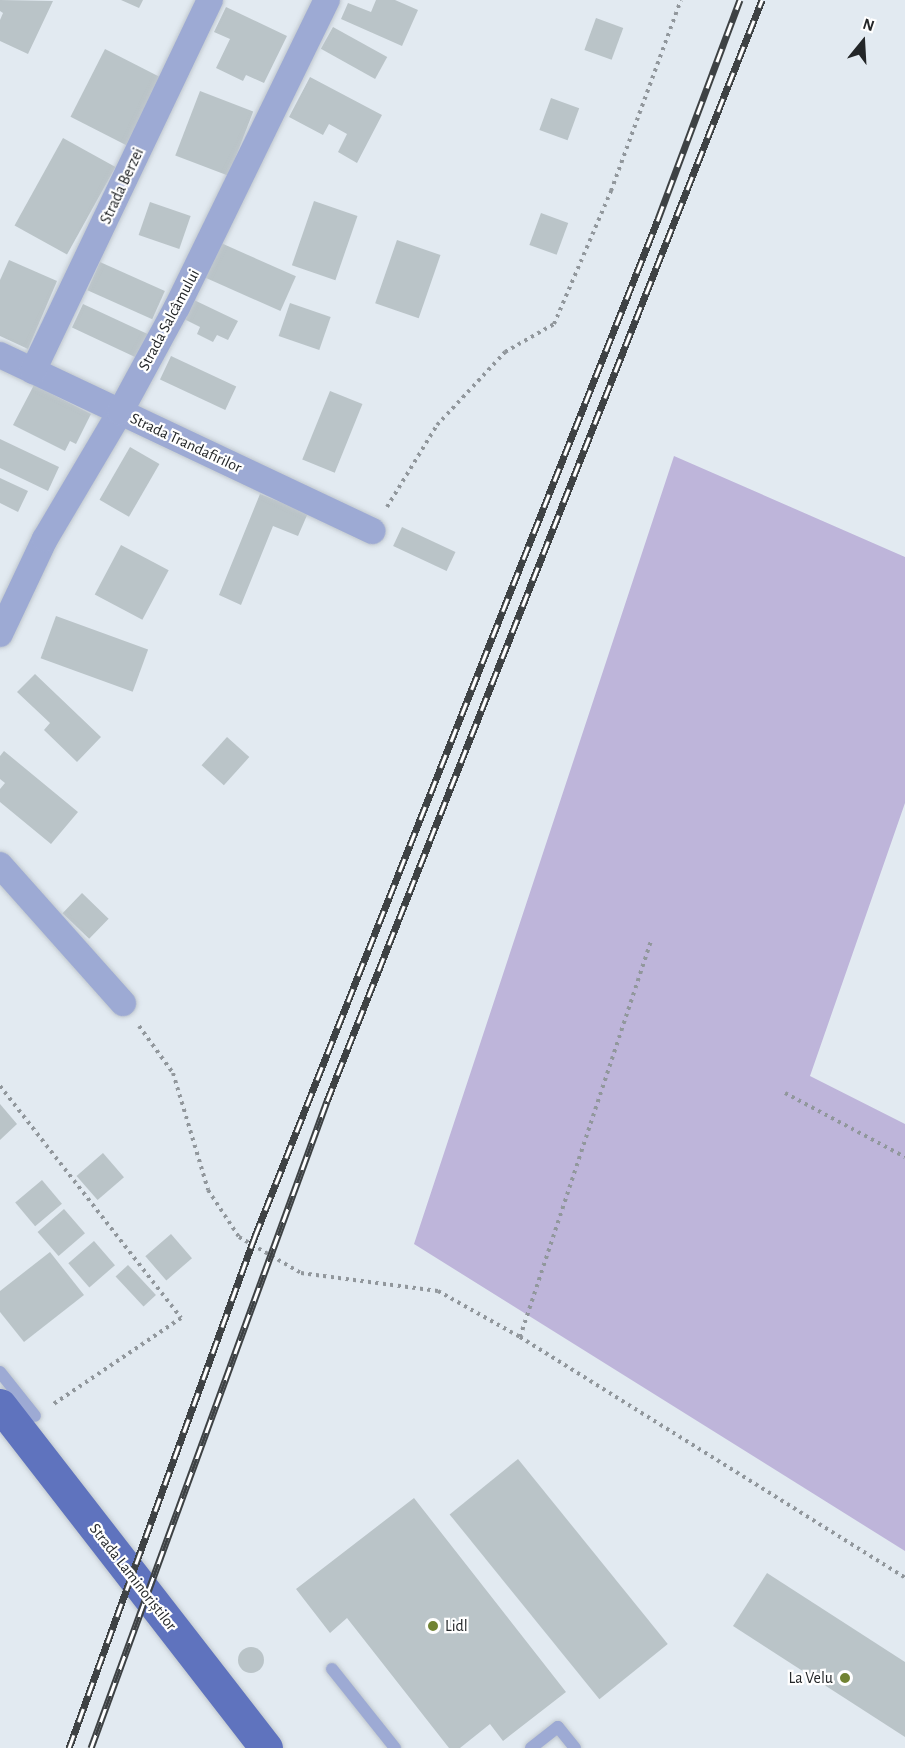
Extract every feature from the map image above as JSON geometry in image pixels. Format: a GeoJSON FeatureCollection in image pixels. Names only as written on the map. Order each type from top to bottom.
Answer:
{"type":"FeatureCollection","features":[{"type":"Feature","properties":{"kind":"main road","name":"Strada Laminoriștilor"},"geometry":{"type":"LineString","coordinates":[[0,1405],[266,1748]]}},
{"type":"Feature","properties":{"kind":"street","name":"Strada Berzei"},"geometry":{"type":"LineString","coordinates":[[33,371],[210,0]]}},
{"type":"Feature","properties":{"kind":"street","name":"Strada Salcâmului"},"geometry":{"type":"LineString","coordinates":[[0,634],[45,539],[120,412],[177,307],[327,0]]}},
{"type":"Feature","properties":{"kind":"street","name":"Strada Trandafirilor"},"geometry":{"type":"LineString","coordinates":[[0,355],[373,531]]}},
{"type":"Feature","properties":{"kind":"street"},"geometry":{"type":"LineString","coordinates":[[0,865],[123,1003]]}},
{"type":"Feature","properties":{"kind":"lane"},"geometry":{"type":"LineString","coordinates":[[0,1372],[35,1416]]}},
{"type":"Feature","properties":{"kind":"lane"},"geometry":{"type":"LineString","coordinates":[[332,1669],[395,1748]]}},
{"type":"Feature","properties":{"kind":"lane"},"geometry":{"type":"LineString","coordinates":[[531,1748],[558,1727],[575,1748]]}},
{"type":"Feature","properties":{"kind":"path"},"geometry":{"type":"LineString","coordinates":[[373,531],[437,425],[505,352],[554,324],[611,191],[681,0]]}},
{"type":"Feature","properties":{"kind":"path"},"geometry":{"type":"LineString","coordinates":[[520,1337],[652,939]]}},
{"type":"Feature","properties":{"kind":"path"},"geometry":{"type":"LineString","coordinates":[[123,1003],[173,1073],[208,1190],[239,1237],[301,1273],[438,1291],[520,1337],[905,1578]]}},
{"type":"Feature","properties":{"kind":"path"},"geometry":{"type":"LineString","coordinates":[[0,1086],[181,1318],[35,1416]]}},
{"type":"Feature","properties":{"kind":"path"},"geometry":{"type":"LineString","coordinates":[[785,1093],[905,1157]]}},
{"type":"Feature","properties":{"kind":"shaded area"},"geometry":{"type":"Polygon","coordinates":[[[674,456],[905,557],[905,803],[810,1076],[905,1124],[905,1551],[414,1244],[674,456]]]}},
{"type":"Feature","properties":{"kind":"building"},"geometry":{"type":"Polygon","coordinates":[[[0,0],[53,1],[28,54],[0,41],[0,20],[3,13],[0,11],[0,0]]]}},
{"type":"Feature","properties":{"kind":"building"},"geometry":{"type":"Polygon","coordinates":[[[121,0],[143,0],[139,8],[121,0]]]}},
{"type":"Feature","properties":{"kind":"building"},"geometry":{"type":"Polygon","coordinates":[[[376,0],[395,0],[418,10],[402,46],[341,19],[348,3],[371,12],[376,0]]]}},
{"type":"Feature","properties":{"kind":"building"},"geometry":{"type":"Polygon","coordinates":[[[226,7],[287,36],[264,83],[246,75],[243,81],[216,68],[230,39],[214,32],[226,7]]]}},
{"type":"Feature","properties":{"kind":"building"},"geometry":{"type":"Polygon","coordinates":[[[596,18],[623,28],[612,60],[584,50],[596,18]]]}},
{"type":"Feature","properties":{"kind":"building"},"geometry":{"type":"Polygon","coordinates":[[[333,27],[387,57],[375,79],[321,49],[333,27]]]}},
{"type":"Feature","properties":{"kind":"building"},"geometry":{"type":"Polygon","coordinates":[[[105,49],[164,79],[129,147],[70,117],[105,49]]]}},
{"type":"Feature","properties":{"kind":"building"},"geometry":{"type":"Polygon","coordinates":[[[310,77],[382,115],[357,163],[338,152],[347,134],[329,124],[323,135],[289,117],[310,77]]]}},
{"type":"Feature","properties":{"kind":"building"},"geometry":{"type":"Polygon","coordinates":[[[200,91],[253,111],[228,176],[175,155],[200,91]]]}},
{"type":"Feature","properties":{"kind":"building"},"geometry":{"type":"Polygon","coordinates":[[[551,98],[579,108],[568,140],[539,130],[551,98]]]}},
{"type":"Feature","properties":{"kind":"building"},"geometry":{"type":"Polygon","coordinates":[[[63,138],[115,167],[67,255],[15,225],[63,138]]]}},
{"type":"Feature","properties":{"kind":"building"},"geometry":{"type":"Polygon","coordinates":[[[314,201],[357,216],[335,280],[292,265],[314,201]]]}},
{"type":"Feature","properties":{"kind":"building"},"geometry":{"type":"Polygon","coordinates":[[[150,202],[191,216],[179,249],[139,235],[150,202]]]}},
{"type":"Feature","properties":{"kind":"building"},"geometry":{"type":"Polygon","coordinates":[[[541,213],[568,223],[557,255],[529,245],[541,213]]]}},
{"type":"Feature","properties":{"kind":"building"},"geometry":{"type":"Polygon","coordinates":[[[397,240],[440,255],[419,318],[375,303],[397,240]]]}},
{"type":"Feature","properties":{"kind":"building"},"geometry":{"type":"Polygon","coordinates":[[[221,243],[296,276],[280,311],[206,278],[221,243]]]}},
{"type":"Feature","properties":{"kind":"building"},"geometry":{"type":"Polygon","coordinates":[[[9,260],[57,281],[28,349],[0,336],[0,280],[9,260]]]}},
{"type":"Feature","properties":{"kind":"building"},"geometry":{"type":"Polygon","coordinates":[[[100,262],[165,291],[152,319],[87,290],[100,262]]]}},
{"type":"Feature","properties":{"kind":"building"},"geometry":{"type":"Polygon","coordinates":[[[194,300],[238,321],[228,340],[217,335],[213,342],[197,334],[200,327],[184,319],[194,300]]]}},
{"type":"Feature","properties":{"kind":"building"},"geometry":{"type":"Polygon","coordinates":[[[290,303],[331,317],[319,350],[279,336],[290,303]]]}},
{"type":"Feature","properties":{"kind":"building"},"geometry":{"type":"Polygon","coordinates":[[[83,304],[149,335],[138,358],[72,328],[83,304]]]}},
{"type":"Feature","properties":{"kind":"building"},"geometry":{"type":"Polygon","coordinates":[[[171,356],[236,386],[225,410],[160,380],[171,356]]]}},
{"type":"Feature","properties":{"kind":"building"},"geometry":{"type":"Polygon","coordinates":[[[34,385],[91,414],[76,444],[70,441],[65,451],[13,425],[34,385]]]}},
{"type":"Feature","properties":{"kind":"building"},"geometry":{"type":"Polygon","coordinates":[[[330,391],[362,404],[335,473],[302,460],[330,391]]]}},
{"type":"Feature","properties":{"kind":"building"},"geometry":{"type":"Polygon","coordinates":[[[0,439],[59,467],[48,491],[0,468],[0,439]]]}},
{"type":"Feature","properties":{"kind":"building"},"geometry":{"type":"Polygon","coordinates":[[[130,447],[159,464],[129,517],[100,500],[130,447]]]}},
{"type":"Feature","properties":{"kind":"building"},"geometry":{"type":"Polygon","coordinates":[[[0,478],[28,491],[18,512],[0,503],[0,478]]]}},
{"type":"Feature","properties":{"kind":"building"},"geometry":{"type":"Polygon","coordinates":[[[260,494],[308,513],[298,536],[273,526],[241,605],[219,595],[260,494]]]}},
{"type":"Feature","properties":{"kind":"building"},"geometry":{"type":"Polygon","coordinates":[[[402,527],[455,552],[447,571],[393,546],[402,527]]]}},
{"type":"Feature","properties":{"kind":"building"},"geometry":{"type":"Polygon","coordinates":[[[121,545],[169,570],[142,620],[95,594],[121,545]]]}},
{"type":"Feature","properties":{"kind":"building"},"geometry":{"type":"Polygon","coordinates":[[[56,616],[148,650],[133,692],[41,658],[56,616]]]}},
{"type":"Feature","properties":{"kind":"building"},"geometry":{"type":"Polygon","coordinates":[[[35,674],[101,737],[77,762],[44,730],[50,723],[17,692],[35,674]]]}},
{"type":"Feature","properties":{"kind":"building"},"geometry":{"type":"Polygon","coordinates":[[[227,737],[249,757],[224,785],[202,765],[227,737]]]}},
{"type":"Feature","properties":{"kind":"building"},"geometry":{"type":"Polygon","coordinates":[[[4,751],[78,812],[51,844],[0,802],[0,789],[5,783],[0,779],[0,756],[4,751]]]}},
{"type":"Feature","properties":{"kind":"building"},"geometry":{"type":"Polygon","coordinates":[[[82,893],[109,919],[89,939],[63,913],[82,893]]]}},
{"type":"Feature","properties":{"kind":"building"},"geometry":{"type":"Polygon","coordinates":[[[0,1104],[17,1124],[0,1140],[0,1104]]]}},
{"type":"Feature","properties":{"kind":"building"},"geometry":{"type":"Polygon","coordinates":[[[103,1153],[124,1177],[98,1200],[77,1176],[103,1153]]]}},
{"type":"Feature","properties":{"kind":"building"},"geometry":{"type":"Polygon","coordinates":[[[42,1180],[62,1204],[35,1226],[15,1202],[42,1180]]]}},
{"type":"Feature","properties":{"kind":"building"},"geometry":{"type":"Polygon","coordinates":[[[64,1209],[85,1233],[59,1256],[38,1232],[64,1209]]]}},
{"type":"Feature","properties":{"kind":"building"},"geometry":{"type":"Polygon","coordinates":[[[171,1234],[192,1258],[166,1280],[145,1256],[171,1234]]]}},
{"type":"Feature","properties":{"kind":"building"},"geometry":{"type":"Polygon","coordinates":[[[94,1241],[115,1265],[89,1287],[68,1263],[94,1241]]]}},
{"type":"Feature","properties":{"kind":"building"},"geometry":{"type":"Polygon","coordinates":[[[50,1252],[84,1295],[24,1342],[0,1312],[0,1291],[50,1252]]]}},
{"type":"Feature","properties":{"kind":"building"},"geometry":{"type":"Polygon","coordinates":[[[128,1265],[156,1295],[144,1307],[116,1277],[128,1265]]]}},
{"type":"Feature","properties":{"kind":"building"},"geometry":{"type":"Polygon","coordinates":[[[518,1459],[668,1644],[599,1699],[450,1514],[518,1459]]]}},
{"type":"Feature","properties":{"kind":"building","name":"Lidl"},"geometry":{"type":"Polygon","coordinates":[[[414,1498],[566,1692],[503,1741],[490,1724],[460,1748],[449,1748],[347,1618],[330,1633],[296,1589],[414,1498]]]}},
{"type":"Feature","properties":{"kind":"building"},"geometry":{"type":"Polygon","coordinates":[[[767,1573],[905,1662],[905,1737],[733,1626],[767,1573]]]}},
{"type":"Feature","properties":{"kind":"building"},"geometry":{"type":"Polygon","coordinates":[[[251,1647],[260,1651],[264,1660],[260,1669],[251,1673],[242,1669],[238,1660],[242,1651],[251,1647]]]}},
{"type":"Feature","properties":{"kind":"railway"},"geometry":{"type":"LineString","coordinates":[[69,1748],[255,1236],[658,219],[740,0]]}},
{"type":"Feature","properties":{"kind":"railway"},"geometry":{"type":"LineString","coordinates":[[91,1748],[327,1101],[762,0]]}},
{"type":"Feature","properties":{"kind":"place","name":"Lidl"},"geometry":{"type":"Point","coordinates":[433,1626]}},
{"type":"Feature","properties":{"kind":"place","name":"La Velu"},"geometry":{"type":"Point","coordinates":[845,1678]}}]}
